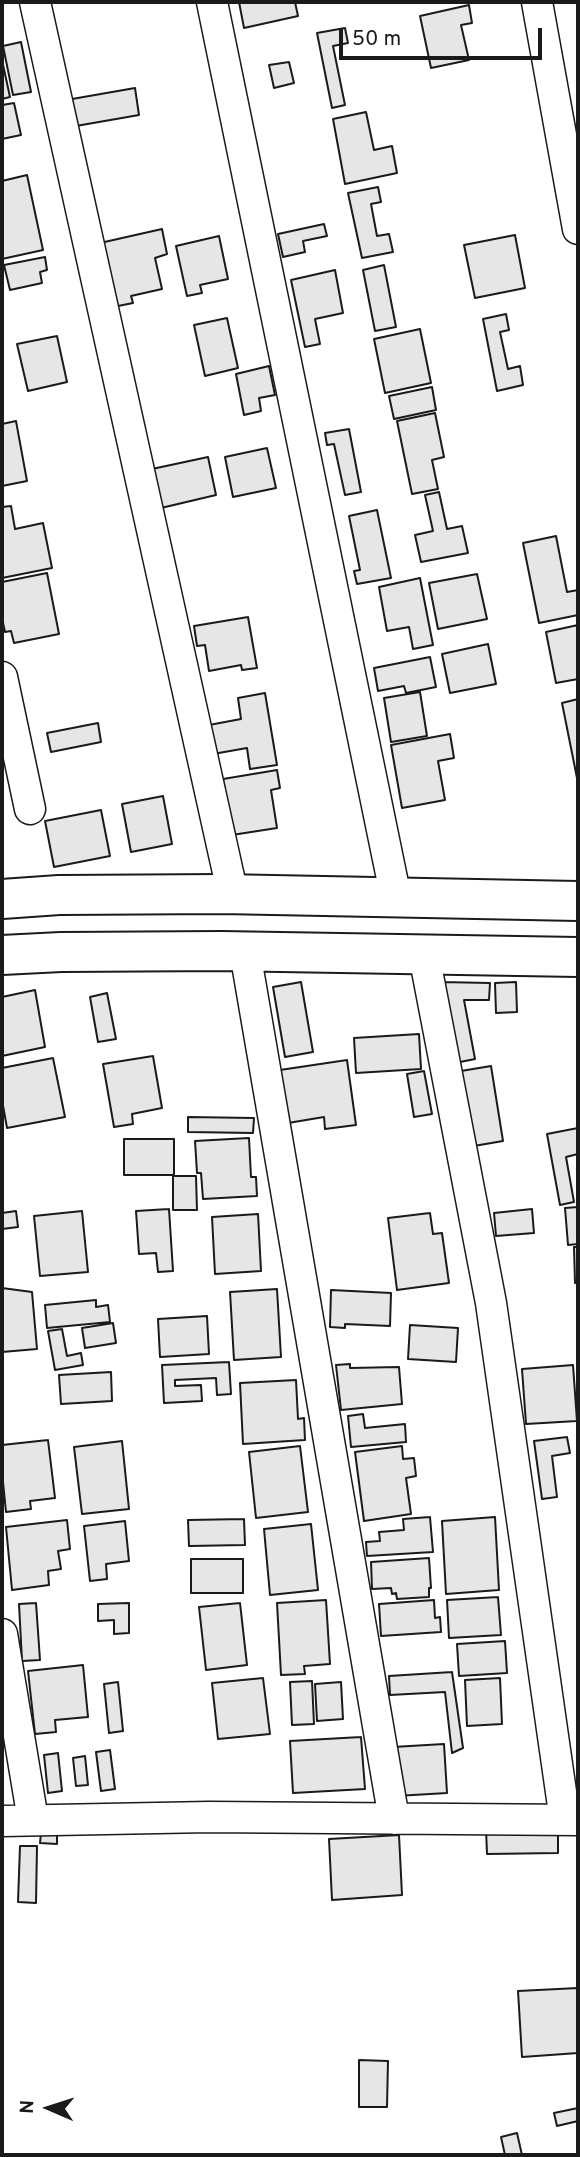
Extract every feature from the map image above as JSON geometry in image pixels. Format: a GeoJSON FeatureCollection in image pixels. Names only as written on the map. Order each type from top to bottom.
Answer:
{"type":"FeatureCollection","features":[{"type":"Feature","properties":{"kind":"main road"},"geometry":{"type":"LineString","coordinates":[[2,899],[59,895],[233,895],[578,901]]}},
{"type":"Feature","properties":{"kind":"main road"},"geometry":{"type":"LineString","coordinates":[[2,955],[61,952],[245,952],[578,957]]}},
{"type":"Feature","properties":{"kind":"street"},"geometry":{"type":"LineString","coordinates":[[35,2],[233,895]]}},
{"type":"Feature","properties":{"kind":"street"},"geometry":{"type":"LineString","coordinates":[[212,2],[396,898]]}},
{"type":"Feature","properties":{"kind":"street"},"geometry":{"type":"LineString","coordinates":[[537,2],[564,76],[578,229]]}},
{"type":"Feature","properties":{"kind":"street"},"geometry":{"type":"LineString","coordinates":[[2,677],[30,809]]}},
{"type":"Feature","properties":{"kind":"street"},"geometry":{"type":"LineString","coordinates":[[245,952],[394,1819]]}},
{"type":"Feature","properties":{"kind":"street"},"geometry":{"type":"LineString","coordinates":[[2,1821],[209,1817],[571,1820],[491,1303],[424,956]]}},
{"type":"Feature","properties":{"kind":"street"},"geometry":{"type":"LineString","coordinates":[[2,1634],[33,1820]]}},
{"type":"Feature","properties":{"kind":"building"},"geometry":{"type":"Polygon","coordinates":[[[239,2],[295,2],[298,16],[244,28],[239,2]]]}},
{"type":"Feature","properties":{"kind":"building"},"geometry":{"type":"Polygon","coordinates":[[[469,5],[472,23],[461,25],[469,60],[431,68],[420,16],[469,5]]]}},
{"type":"Feature","properties":{"kind":"building"},"geometry":{"type":"Polygon","coordinates":[[[345,28],[348,43],[333,46],[345,105],[332,108],[317,33],[345,28]]]}},
{"type":"Feature","properties":{"kind":"building"},"geometry":{"type":"Polygon","coordinates":[[[21,42],[31,92],[13,95],[3,46],[21,42]]]}},
{"type":"Feature","properties":{"kind":"building"},"geometry":{"type":"Polygon","coordinates":[[[2,60],[10,97],[2,99],[2,60]]]}},
{"type":"Feature","properties":{"kind":"building"},"geometry":{"type":"Polygon","coordinates":[[[289,62],[294,83],[274,88],[269,65],[289,62]]]}},
{"type":"Feature","properties":{"kind":"building"},"geometry":{"type":"Polygon","coordinates":[[[135,88],[139,115],[76,126],[72,99],[135,88]]]}},
{"type":"Feature","properties":{"kind":"building"},"geometry":{"type":"Polygon","coordinates":[[[14,103],[21,135],[2,139],[2,105],[14,103]]]}},
{"type":"Feature","properties":{"kind":"building"},"geometry":{"type":"Polygon","coordinates":[[[366,112],[374,150],[392,146],[397,173],[345,184],[333,119],[366,112]]]}},
{"type":"Feature","properties":{"kind":"building"},"geometry":{"type":"Polygon","coordinates":[[[27,175],[43,250],[2,259],[2,181],[27,175]]]}},
{"type":"Feature","properties":{"kind":"building"},"geometry":{"type":"Polygon","coordinates":[[[378,187],[381,202],[371,204],[377,236],[389,234],[393,252],[362,258],[348,193],[378,187]]]}},
{"type":"Feature","properties":{"kind":"building"},"geometry":{"type":"Polygon","coordinates":[[[324,224],[327,236],[303,241],[305,252],[283,257],[278,234],[324,224]]]}},
{"type":"Feature","properties":{"kind":"building"},"geometry":{"type":"Polygon","coordinates":[[[162,229],[167,254],[155,258],[162,289],[131,296],[133,303],[113,307],[100,243],[162,229]]]}},
{"type":"Feature","properties":{"kind":"building"},"geometry":{"type":"Polygon","coordinates":[[[515,235],[525,288],[475,298],[464,245],[515,235]]]}},
{"type":"Feature","properties":{"kind":"building"},"geometry":{"type":"Polygon","coordinates":[[[219,236],[228,279],[200,285],[202,293],[187,296],[176,246],[219,236]]]}},
{"type":"Feature","properties":{"kind":"building"},"geometry":{"type":"Polygon","coordinates":[[[45,257],[47,270],[40,272],[42,283],[10,290],[4,265],[45,257]]]}},
{"type":"Feature","properties":{"kind":"building"},"geometry":{"type":"Polygon","coordinates":[[[384,265],[396,327],[375,331],[363,270],[384,265]]]}},
{"type":"Feature","properties":{"kind":"building"},"geometry":{"type":"Polygon","coordinates":[[[335,270],[343,313],[315,319],[320,344],[305,347],[291,280],[335,270]]]}},
{"type":"Feature","properties":{"kind":"building"},"geometry":{"type":"Polygon","coordinates":[[[506,314],[509,330],[500,332],[508,369],[520,366],[523,385],[497,391],[483,319],[506,314]]]}},
{"type":"Feature","properties":{"kind":"building"},"geometry":{"type":"Polygon","coordinates":[[[227,318],[238,368],[205,376],[194,325],[227,318]]]}},
{"type":"Feature","properties":{"kind":"building"},"geometry":{"type":"Polygon","coordinates":[[[420,329],[431,383],[385,393],[374,339],[420,329]]]}},
{"type":"Feature","properties":{"kind":"building"},"geometry":{"type":"Polygon","coordinates":[[[57,336],[67,382],[28,391],[17,344],[57,336]]]}},
{"type":"Feature","properties":{"kind":"building"},"geometry":{"type":"Polygon","coordinates":[[[269,366],[275,395],[259,398],[261,411],[244,415],[236,374],[269,366]]]}},
{"type":"Feature","properties":{"kind":"building"},"geometry":{"type":"Polygon","coordinates":[[[432,387],[436,410],[394,419],[389,396],[432,387]]]}},
{"type":"Feature","properties":{"kind":"building"},"geometry":{"type":"Polygon","coordinates":[[[435,413],[444,457],[432,460],[438,489],[412,494],[397,421],[435,413]]]}},
{"type":"Feature","properties":{"kind":"building"},"geometry":{"type":"Polygon","coordinates":[[[16,421],[27,481],[2,486],[2,424],[16,421]]]}},
{"type":"Feature","properties":{"kind":"building"},"geometry":{"type":"Polygon","coordinates":[[[349,429],[361,492],[345,495],[334,444],[327,445],[325,433],[349,429]]]}},
{"type":"Feature","properties":{"kind":"building"},"geometry":{"type":"Polygon","coordinates":[[[267,448],[276,488],[233,497],[225,457],[267,448]]]}},
{"type":"Feature","properties":{"kind":"building"},"geometry":{"type":"Polygon","coordinates":[[[208,457],[216,495],[161,508],[152,469],[208,457]]]}},
{"type":"Feature","properties":{"kind":"building"},"geometry":{"type":"Polygon","coordinates":[[[439,492],[447,529],[462,526],[468,553],[421,562],[415,535],[433,531],[425,495],[439,492]]]}},
{"type":"Feature","properties":{"kind":"building"},"geometry":{"type":"Polygon","coordinates":[[[11,506],[15,529],[43,523],[52,568],[2,578],[2,507],[11,506]]]}},
{"type":"Feature","properties":{"kind":"building"},"geometry":{"type":"Polygon","coordinates":[[[377,510],[391,578],[357,584],[354,571],[360,570],[349,516],[377,510]]]}},
{"type":"Feature","properties":{"kind":"building"},"geometry":{"type":"Polygon","coordinates":[[[556,536],[567,592],[578,590],[578,615],[539,623],[523,543],[556,536]]]}},
{"type":"Feature","properties":{"kind":"building"},"geometry":{"type":"Polygon","coordinates":[[[47,573],[59,634],[14,643],[11,631],[5,632],[2,618],[2,582],[47,573]]]}},
{"type":"Feature","properties":{"kind":"building"},"geometry":{"type":"Polygon","coordinates":[[[477,574],[487,619],[438,629],[429,583],[477,574]]]}},
{"type":"Feature","properties":{"kind":"building"},"geometry":{"type":"Polygon","coordinates":[[[420,578],[433,645],[413,649],[409,627],[387,631],[379,587],[420,578]]]}},
{"type":"Feature","properties":{"kind":"building"},"geometry":{"type":"Polygon","coordinates":[[[248,617],[257,668],[242,670],[241,665],[209,671],[205,645],[197,646],[194,626],[248,617]]]}},
{"type":"Feature","properties":{"kind":"building"},"geometry":{"type":"Polygon","coordinates":[[[578,625],[578,679],[556,683],[546,632],[578,625]]]}},
{"type":"Feature","properties":{"kind":"building"},"geometry":{"type":"Polygon","coordinates":[[[488,644],[496,684],[450,693],[442,654],[488,644]]]}},
{"type":"Feature","properties":{"kind":"building"},"geometry":{"type":"Polygon","coordinates":[[[430,657],[436,687],[406,693],[404,686],[378,691],[374,668],[430,657]]]}},
{"type":"Feature","properties":{"kind":"building"},"geometry":{"type":"Polygon","coordinates":[[[420,692],[427,736],[391,742],[384,698],[420,692]]]}},
{"type":"Feature","properties":{"kind":"building"},"geometry":{"type":"Polygon","coordinates":[[[265,693],[277,765],[250,769],[247,748],[213,754],[209,725],[241,719],[238,698],[265,693]]]}},
{"type":"Feature","properties":{"kind":"building"},"geometry":{"type":"Polygon","coordinates":[[[578,699],[578,783],[562,703],[578,699]]]}},
{"type":"Feature","properties":{"kind":"building"},"geometry":{"type":"Polygon","coordinates":[[[98,723],[101,742],[51,752],[47,733],[98,723]]]}},
{"type":"Feature","properties":{"kind":"building"},"geometry":{"type":"Polygon","coordinates":[[[450,734],[454,758],[438,761],[445,800],[402,808],[391,745],[450,734]]]}},
{"type":"Feature","properties":{"kind":"building"},"geometry":{"type":"Polygon","coordinates":[[[277,770],[280,788],[271,790],[277,828],[232,835],[223,779],[277,770]]]}},
{"type":"Feature","properties":{"kind":"building"},"geometry":{"type":"Polygon","coordinates":[[[163,796],[172,844],[131,852],[122,804],[163,796]]]}},
{"type":"Feature","properties":{"kind":"building"},"geometry":{"type":"Polygon","coordinates":[[[101,810],[110,856],[54,867],[45,821],[101,810]]]}},
{"type":"Feature","properties":{"kind":"building"},"geometry":{"type":"Polygon","coordinates":[[[301,982],[313,1052],[285,1057],[273,987],[301,982]]]}},
{"type":"Feature","properties":{"kind":"building"},"geometry":{"type":"Polygon","coordinates":[[[441,982],[490,983],[489,1000],[464,1000],[475,1059],[455,1063],[441,982]]]}},
{"type":"Feature","properties":{"kind":"building"},"geometry":{"type":"Polygon","coordinates":[[[516,982],[517,1012],[496,1013],[495,983],[516,982]]]}},
{"type":"Feature","properties":{"kind":"building"},"geometry":{"type":"Polygon","coordinates":[[[35,990],[45,1047],[2,1056],[2,997],[35,990]]]}},
{"type":"Feature","properties":{"kind":"building"},"geometry":{"type":"Polygon","coordinates":[[[107,993],[116,1039],[98,1042],[90,997],[107,993]]]}},
{"type":"Feature","properties":{"kind":"building"},"geometry":{"type":"Polygon","coordinates":[[[419,1034],[421,1069],[356,1073],[354,1038],[419,1034]]]}},
{"type":"Feature","properties":{"kind":"building"},"geometry":{"type":"Polygon","coordinates":[[[153,1056],[162,1108],[132,1114],[133,1124],[114,1127],[103,1064],[153,1056]]]}},
{"type":"Feature","properties":{"kind":"building"},"geometry":{"type":"Polygon","coordinates":[[[53,1058],[65,1117],[7,1128],[2,1100],[2,1068],[53,1058]]]}},
{"type":"Feature","properties":{"kind":"building"},"geometry":{"type":"Polygon","coordinates":[[[347,1060],[356,1125],[325,1129],[324,1117],[288,1123],[280,1070],[347,1060]]]}},
{"type":"Feature","properties":{"kind":"building"},"geometry":{"type":"Polygon","coordinates":[[[491,1066],[503,1141],[468,1147],[455,1072],[491,1066]]]}},
{"type":"Feature","properties":{"kind":"building"},"geometry":{"type":"Polygon","coordinates":[[[424,1071],[432,1114],[414,1117],[407,1074],[424,1071]]]}},
{"type":"Feature","properties":{"kind":"building"},"geometry":{"type":"Polygon","coordinates":[[[188,1117],[254,1118],[253,1133],[188,1132],[188,1117]]]}},
{"type":"Feature","properties":{"kind":"building"},"geometry":{"type":"Polygon","coordinates":[[[578,1128],[578,1154],[566,1157],[574,1202],[560,1205],[547,1134],[578,1128]]]}},
{"type":"Feature","properties":{"kind":"building"},"geometry":{"type":"Polygon","coordinates":[[[249,1138],[251,1177],[256,1177],[257,1196],[203,1199],[201,1173],[197,1173],[195,1141],[249,1138]]]}},
{"type":"Feature","properties":{"kind":"building"},"geometry":{"type":"Polygon","coordinates":[[[124,1139],[174,1139],[174,1175],[124,1175],[124,1139]]]}},
{"type":"Feature","properties":{"kind":"building"},"geometry":{"type":"Polygon","coordinates":[[[173,1176],[196,1176],[197,1210],[173,1210],[173,1176]]]}},
{"type":"Feature","properties":{"kind":"building"},"geometry":{"type":"Polygon","coordinates":[[[578,1207],[578,1244],[568,1245],[565,1208],[578,1207]]]}},
{"type":"Feature","properties":{"kind":"building"},"geometry":{"type":"Polygon","coordinates":[[[169,1209],[173,1271],[158,1272],[156,1253],[139,1254],[136,1211],[169,1209]]]}},
{"type":"Feature","properties":{"kind":"building"},"geometry":{"type":"Polygon","coordinates":[[[532,1209],[534,1233],[496,1236],[494,1213],[532,1209]]]}},
{"type":"Feature","properties":{"kind":"building"},"geometry":{"type":"Polygon","coordinates":[[[16,1211],[18,1227],[2,1229],[2,1213],[16,1211]]]}},
{"type":"Feature","properties":{"kind":"building"},"geometry":{"type":"Polygon","coordinates":[[[82,1211],[88,1272],[40,1276],[34,1216],[82,1211]]]}},
{"type":"Feature","properties":{"kind":"building"},"geometry":{"type":"Polygon","coordinates":[[[430,1213],[433,1234],[442,1233],[449,1283],[397,1290],[388,1218],[430,1213]]]}},
{"type":"Feature","properties":{"kind":"building"},"geometry":{"type":"Polygon","coordinates":[[[258,1214],[261,1271],[215,1274],[212,1217],[258,1214]]]}},
{"type":"Feature","properties":{"kind":"building"},"geometry":{"type":"Polygon","coordinates":[[[574,1247],[578,1247],[578,1283],[575,1283],[574,1247]]]}},
{"type":"Feature","properties":{"kind":"building"},"geometry":{"type":"Polygon","coordinates":[[[2,1288],[32,1292],[37,1349],[2,1352],[2,1288]]]}},
{"type":"Feature","properties":{"kind":"building"},"geometry":{"type":"Polygon","coordinates":[[[277,1289],[281,1357],[234,1360],[230,1292],[277,1289]]]}},
{"type":"Feature","properties":{"kind":"building"},"geometry":{"type":"Polygon","coordinates":[[[331,1290],[391,1293],[390,1326],[345,1324],[345,1328],[330,1327],[331,1290]]]}},
{"type":"Feature","properties":{"kind":"building"},"geometry":{"type":"Polygon","coordinates":[[[96,1300],[96,1307],[108,1305],[110,1322],[47,1328],[45,1305],[96,1300]]]}},
{"type":"Feature","properties":{"kind":"building"},"geometry":{"type":"Polygon","coordinates":[[[207,1316],[209,1354],[160,1357],[158,1319],[207,1316]]]}},
{"type":"Feature","properties":{"kind":"building"},"geometry":{"type":"Polygon","coordinates":[[[113,1323],[116,1343],[85,1348],[82,1328],[113,1323]]]}},
{"type":"Feature","properties":{"kind":"building"},"geometry":{"type":"Polygon","coordinates":[[[410,1325],[458,1328],[456,1362],[408,1359],[410,1325]]]}},
{"type":"Feature","properties":{"kind":"building"},"geometry":{"type":"Polygon","coordinates":[[[62,1329],[67,1356],[81,1353],[83,1365],[55,1370],[48,1331],[62,1329]]]}},
{"type":"Feature","properties":{"kind":"building"},"geometry":{"type":"Polygon","coordinates":[[[229,1362],[231,1394],[217,1395],[216,1378],[175,1380],[175,1386],[201,1385],[202,1401],[164,1403],[162,1365],[229,1362]]]}},
{"type":"Feature","properties":{"kind":"building"},"geometry":{"type":"Polygon","coordinates":[[[350,1364],[350,1368],[399,1367],[402,1404],[341,1410],[336,1365],[350,1364]]]}},
{"type":"Feature","properties":{"kind":"building"},"geometry":{"type":"Polygon","coordinates":[[[573,1365],[577,1421],[526,1424],[522,1369],[573,1365]]]}},
{"type":"Feature","properties":{"kind":"building"},"geometry":{"type":"Polygon","coordinates":[[[111,1372],[112,1401],[61,1404],[59,1375],[111,1372]]]}},
{"type":"Feature","properties":{"kind":"building"},"geometry":{"type":"Polygon","coordinates":[[[296,1380],[298,1419],[304,1418],[305,1440],[243,1444],[240,1383],[296,1380]]]}},
{"type":"Feature","properties":{"kind":"building"},"geometry":{"type":"Polygon","coordinates":[[[363,1414],[365,1428],[405,1424],[406,1442],[351,1447],[348,1416],[363,1414]]]}},
{"type":"Feature","properties":{"kind":"building"},"geometry":{"type":"Polygon","coordinates":[[[567,1437],[570,1453],[552,1456],[557,1497],[542,1499],[534,1441],[567,1437]]]}},
{"type":"Feature","properties":{"kind":"building"},"geometry":{"type":"Polygon","coordinates":[[[48,1440],[55,1498],[30,1501],[31,1509],[6,1512],[2,1445],[48,1440]]]}},
{"type":"Feature","properties":{"kind":"building"},"geometry":{"type":"Polygon","coordinates":[[[122,1441],[129,1509],[82,1514],[74,1447],[122,1441]]]}},
{"type":"Feature","properties":{"kind":"building"},"geometry":{"type":"Polygon","coordinates":[[[300,1446],[308,1512],[256,1518],[249,1452],[300,1446]]]}},
{"type":"Feature","properties":{"kind":"building"},"geometry":{"type":"Polygon","coordinates":[[[402,1446],[403,1459],[414,1458],[416,1476],[406,1478],[411,1514],[364,1521],[355,1452],[402,1446]]]}},
{"type":"Feature","properties":{"kind":"building"},"geometry":{"type":"Polygon","coordinates":[[[430,1517],[433,1552],[367,1556],[366,1542],[380,1541],[379,1532],[404,1530],[403,1519],[430,1517]]]}},
{"type":"Feature","properties":{"kind":"building"},"geometry":{"type":"Polygon","coordinates":[[[495,1517],[499,1590],[446,1594],[442,1521],[495,1517]]]}},
{"type":"Feature","properties":{"kind":"building"},"geometry":{"type":"Polygon","coordinates":[[[244,1519],[245,1545],[189,1546],[188,1520],[244,1519]]]}},
{"type":"Feature","properties":{"kind":"building"},"geometry":{"type":"Polygon","coordinates":[[[67,1520],[70,1549],[58,1551],[61,1569],[48,1571],[49,1585],[12,1590],[6,1527],[67,1520]]]}},
{"type":"Feature","properties":{"kind":"building"},"geometry":{"type":"Polygon","coordinates":[[[125,1521],[129,1561],[106,1564],[107,1579],[90,1581],[84,1526],[125,1521]]]}},
{"type":"Feature","properties":{"kind":"building"},"geometry":{"type":"Polygon","coordinates":[[[311,1524],[318,1590],[270,1595],[264,1529],[311,1524]]]}},
{"type":"Feature","properties":{"kind":"building"},"geometry":{"type":"Polygon","coordinates":[[[429,1558],[429,1597],[397,1599],[391,1588],[372,1589],[371,1562],[429,1558]]]}},
{"type":"Feature","properties":{"kind":"building"},"geometry":{"type":"Polygon","coordinates":[[[191,1559],[243,1559],[243,1593],[191,1593],[191,1559]]]}},
{"type":"Feature","properties":{"kind":"building"},"geometry":{"type":"Polygon","coordinates":[[[498,1597],[501,1635],[449,1638],[447,1600],[498,1597]]]}},
{"type":"Feature","properties":{"kind":"building"},"geometry":{"type":"Polygon","coordinates":[[[326,1600],[330,1664],[304,1666],[305,1674],[281,1675],[277,1603],[326,1600]]]}},
{"type":"Feature","properties":{"kind":"building"},"geometry":{"type":"Polygon","coordinates":[[[434,1600],[435,1618],[440,1617],[441,1632],[381,1636],[379,1604],[434,1600]]]}},
{"type":"Feature","properties":{"kind":"building"},"geometry":{"type":"Polygon","coordinates":[[[36,1603],[40,1660],[22,1661],[19,1604],[36,1603]]]}},
{"type":"Feature","properties":{"kind":"building"},"geometry":{"type":"Polygon","coordinates":[[[129,1603],[129,1633],[114,1634],[114,1620],[98,1621],[98,1604],[129,1603]]]}},
{"type":"Feature","properties":{"kind":"building"},"geometry":{"type":"Polygon","coordinates":[[[240,1603],[247,1665],[206,1670],[199,1607],[240,1603]]]}},
{"type":"Feature","properties":{"kind":"building"},"geometry":{"type":"Polygon","coordinates":[[[505,1641],[507,1673],[459,1676],[457,1644],[505,1641]]]}},
{"type":"Feature","properties":{"kind":"building"},"geometry":{"type":"Polygon","coordinates":[[[83,1665],[88,1717],[55,1720],[56,1732],[35,1734],[28,1671],[83,1665]]]}},
{"type":"Feature","properties":{"kind":"building"},"geometry":{"type":"Polygon","coordinates":[[[452,1672],[463,1748],[452,1753],[445,1692],[390,1695],[389,1676],[452,1672]]]}},
{"type":"Feature","properties":{"kind":"building"},"geometry":{"type":"Polygon","coordinates":[[[263,1678],[270,1734],[218,1739],[212,1683],[263,1678]]]}},
{"type":"Feature","properties":{"kind":"building"},"geometry":{"type":"Polygon","coordinates":[[[500,1678],[502,1724],[467,1726],[465,1680],[500,1678]]]}},
{"type":"Feature","properties":{"kind":"building"},"geometry":{"type":"Polygon","coordinates":[[[312,1681],[314,1724],[292,1725],[290,1682],[312,1681]]]}},
{"type":"Feature","properties":{"kind":"building"},"geometry":{"type":"Polygon","coordinates":[[[118,1682],[123,1731],[109,1733],[104,1684],[118,1682]]]}},
{"type":"Feature","properties":{"kind":"building"},"geometry":{"type":"Polygon","coordinates":[[[341,1682],[343,1719],[317,1721],[315,1684],[341,1682]]]}},
{"type":"Feature","properties":{"kind":"building"},"geometry":{"type":"Polygon","coordinates":[[[361,1737],[365,1789],[293,1793],[290,1741],[361,1737]]]}},
{"type":"Feature","properties":{"kind":"building"},"geometry":{"type":"Polygon","coordinates":[[[444,1744],[447,1793],[396,1796],[393,1747],[444,1744]]]}},
{"type":"Feature","properties":{"kind":"building"},"geometry":{"type":"Polygon","coordinates":[[[110,1750],[115,1789],[101,1791],[96,1752],[110,1750]]]}},
{"type":"Feature","properties":{"kind":"building"},"geometry":{"type":"Polygon","coordinates":[[[58,1753],[62,1791],[48,1793],[44,1755],[58,1753]]]}},
{"type":"Feature","properties":{"kind":"building"},"geometry":{"type":"Polygon","coordinates":[[[85,1756],[88,1785],[76,1786],[73,1758],[85,1756]]]}},
{"type":"Feature","properties":{"kind":"building"},"geometry":{"type":"Polygon","coordinates":[[[558,1828],[558,1853],[487,1854],[486,1829],[558,1828]]]}},
{"type":"Feature","properties":{"kind":"building"},"geometry":{"type":"Polygon","coordinates":[[[41,1833],[57,1833],[57,1844],[40,1843],[41,1833]]]}},
{"type":"Feature","properties":{"kind":"building"},"geometry":{"type":"Polygon","coordinates":[[[399,1835],[402,1895],[332,1900],[329,1839],[399,1835]]]}},
{"type":"Feature","properties":{"kind":"building"},"geometry":{"type":"Polygon","coordinates":[[[20,1846],[37,1846],[36,1903],[18,1902],[20,1846]]]}},
{"type":"Feature","properties":{"kind":"building"},"geometry":{"type":"Polygon","coordinates":[[[578,1988],[578,2053],[522,2057],[518,1991],[578,1988]]]}},
{"type":"Feature","properties":{"kind":"building"},"geometry":{"type":"Polygon","coordinates":[[[359,2060],[388,2061],[387,2107],[359,2107],[359,2060]]]}},
{"type":"Feature","properties":{"kind":"building"},"geometry":{"type":"Polygon","coordinates":[[[578,2108],[578,2121],[557,2126],[554,2113],[578,2108]]]}},
{"type":"Feature","properties":{"kind":"building"},"geometry":{"type":"Polygon","coordinates":[[[517,2133],[522,2155],[505,2155],[501,2137],[517,2133]]]}}]}
